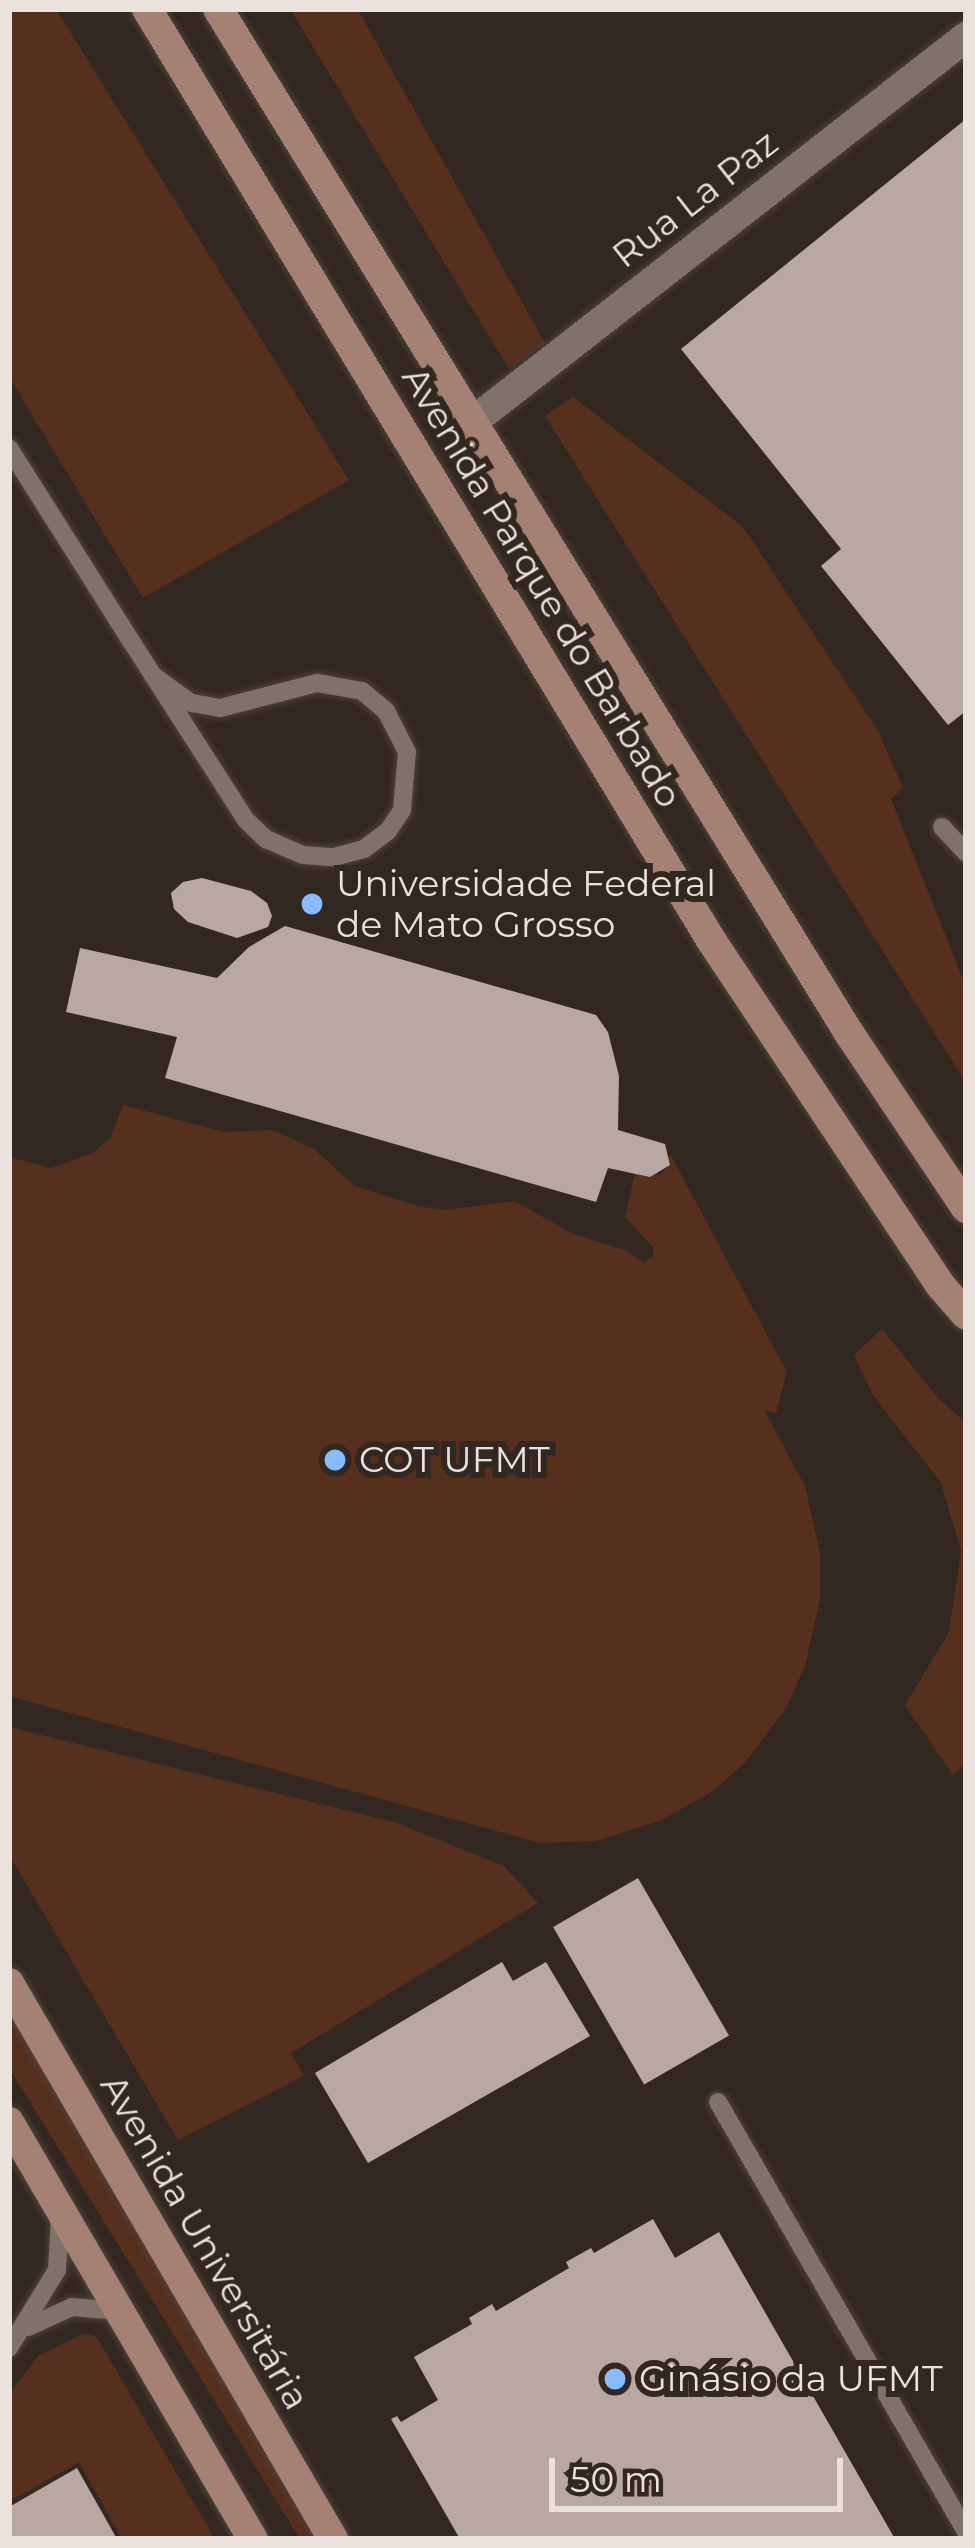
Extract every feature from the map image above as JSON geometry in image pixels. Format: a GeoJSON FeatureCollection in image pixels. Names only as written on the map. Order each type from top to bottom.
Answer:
{"type":"FeatureCollection","features":[{"type":"Feature","properties":{"kind":"main road","name":"Avenida Parque do Barbado"},"geometry":{"type":"LineString","coordinates":[[147,9],[711,940],[916,1250],[966,1315]]}},
{"type":"Feature","properties":{"kind":"main road","name":"Avenida Parque do Barbado"},"geometry":{"type":"LineString","coordinates":[[219,10],[849,1034],[966,1208]]}},
{"type":"Feature","properties":{"kind":"main road","name":"Avenida Universitária"},"geometry":{"type":"LineString","coordinates":[[9,1984],[333,2539]]}},
{"type":"Feature","properties":{"kind":"main road"},"geometry":{"type":"LineString","coordinates":[[9,2122],[253,2539]]}},
{"type":"Feature","properties":{"kind":"street","name":"Rua La Paz"},"geometry":{"type":"LineString","coordinates":[[472,423],[966,37]]}},
{"type":"Feature","properties":{"kind":"lane"},"geometry":{"type":"LineString","coordinates":[[9,448],[154,676],[246,820],[266,839],[303,855],[334,856],[364,849],[388,830],[402,810],[407,752],[386,711],[362,691],[317,683],[220,708],[191,703],[154,676]]}},
{"type":"Feature","properties":{"kind":"lane"},"geometry":{"type":"LineString","coordinates":[[942,827],[966,853]]}},
{"type":"Feature","properties":{"kind":"lane"},"geometry":{"type":"LineString","coordinates":[[718,2102],[966,2532]]}},
{"type":"Feature","properties":{"kind":"lane"},"geometry":{"type":"LineString","coordinates":[[9,2348],[57,2270],[60,2210]]}},
{"type":"Feature","properties":{"kind":"lane"},"geometry":{"type":"LineString","coordinates":[[23,2329],[72,2307],[119,2312]]}},
{"type":"Feature","properties":{"kind":"shaded area"},"geometry":{"type":"Polygon","coordinates":[[[9,9],[56,9],[349,480],[143,598],[9,377],[9,9]]]}},
{"type":"Feature","properties":{"kind":"shaded area"},"geometry":{"type":"Polygon","coordinates":[[[290,9],[358,10],[545,343],[509,369],[290,9]]]}},
{"type":"Feature","properties":{"kind":"shaded area"},"geometry":{"type":"Polygon","coordinates":[[[573,397],[743,527],[878,731],[903,788],[891,799],[966,987],[966,1083],[545,416],[573,397]]]}},
{"type":"Feature","properties":{"kind":"shaded area"},"geometry":{"type":"Polygon","coordinates":[[[123,1105],[224,1132],[272,1130],[314,1149],[355,1186],[417,1206],[445,1210],[515,1201],[573,1234],[625,1250],[644,1263],[653,1256],[653,1247],[625,1217],[635,1174],[662,1175],[670,1154],[787,1372],[776,1413],[764,1410],[805,1486],[820,1553],[820,1599],[805,1666],[786,1708],[745,1763],[710,1793],[660,1821],[595,1841],[540,1843],[9,1696],[9,1157],[51,1168],[93,1153],[111,1137],[123,1105]]]}},
{"type":"Feature","properties":{"kind":"shaded area"},"geometry":{"type":"Polygon","coordinates":[[[882,1329],[938,1398],[966,1423],[966,1762],[953,1775],[905,1705],[949,1632],[961,1551],[941,1483],[873,1395],[854,1355],[882,1329]]]}},
{"type":"Feature","properties":{"kind":"shaded area"},"geometry":{"type":"Polygon","coordinates":[[[9,1727],[397,1823],[504,1866],[538,1903],[291,2053],[304,2076],[178,2140],[9,1855],[9,1727]]]}},
{"type":"Feature","properties":{"kind":"shaded area"},"geometry":{"type":"Polygon","coordinates":[[[9,2011],[321,2539],[300,2539],[9,2068],[9,2011]]]}},
{"type":"Feature","properties":{"kind":"shaded area"},"geometry":{"type":"Polygon","coordinates":[[[82,2334],[96,2336],[215,2539],[122,2539],[79,2462],[9,2502],[9,2394],[38,2356],[82,2334]]]}},
{"type":"Feature","properties":{"kind":"building"},"geometry":{"type":"Polygon","coordinates":[[[966,119],[966,711],[948,725],[821,566],[841,549],[681,349],[966,119]]]}},
{"type":"Feature","properties":{"kind":"building"},"geometry":{"type":"Polygon","coordinates":[[[202,878],[251,891],[267,903],[272,916],[268,927],[237,938],[188,922],[174,909],[171,893],[183,882],[202,878]]]}},
{"type":"Feature","properties":{"kind":"building"},"geometry":{"type":"Polygon","coordinates":[[[285,926],[596,1015],[608,1032],[619,1076],[618,1130],[665,1144],[670,1165],[650,1177],[608,1168],[596,1202],[165,1078],[177,1037],[66,1012],[80,948],[217,978],[249,947],[285,926]]]}},
{"type":"Feature","properties":{"kind":"building"},"geometry":{"type":"Polygon","coordinates":[[[638,1878],[729,2036],[644,2085],[553,1927],[638,1878]]]}},
{"type":"Feature","properties":{"kind":"building"},"geometry":{"type":"Polygon","coordinates":[[[502,1962],[513,1981],[546,1962],[590,2036],[368,2163],[315,2073],[502,1962]]]}},
{"type":"Feature","properties":{"kind":"building","name":"Ginásio da UFMT"},"geometry":{"type":"Polygon","coordinates":[[[653,2219],[675,2258],[719,2232],[895,2539],[460,2539],[391,2419],[397,2416],[401,2422],[438,2400],[414,2357],[472,2324],[469,2318],[492,2304],[496,2311],[569,2268],[566,2262],[591,2248],[594,2253],[653,2219]]]}},
{"type":"Feature","properties":{"kind":"building"},"geometry":{"type":"Polygon","coordinates":[[[77,2468],[117,2539],[9,2539],[9,2507],[77,2468]]]}},
{"type":"Feature","properties":{"kind":"place","name":"Universidade Federal de Mato Grosso"},"geometry":{"type":"Point","coordinates":[312,904]}},
{"type":"Feature","properties":{"kind":"place","name":"COT UFMT"},"geometry":{"type":"Point","coordinates":[335,1460]}},
{"type":"Feature","properties":{"kind":"place","name":"Ginásio da UFMT"},"geometry":{"type":"Point","coordinates":[615,2379]}}]}
